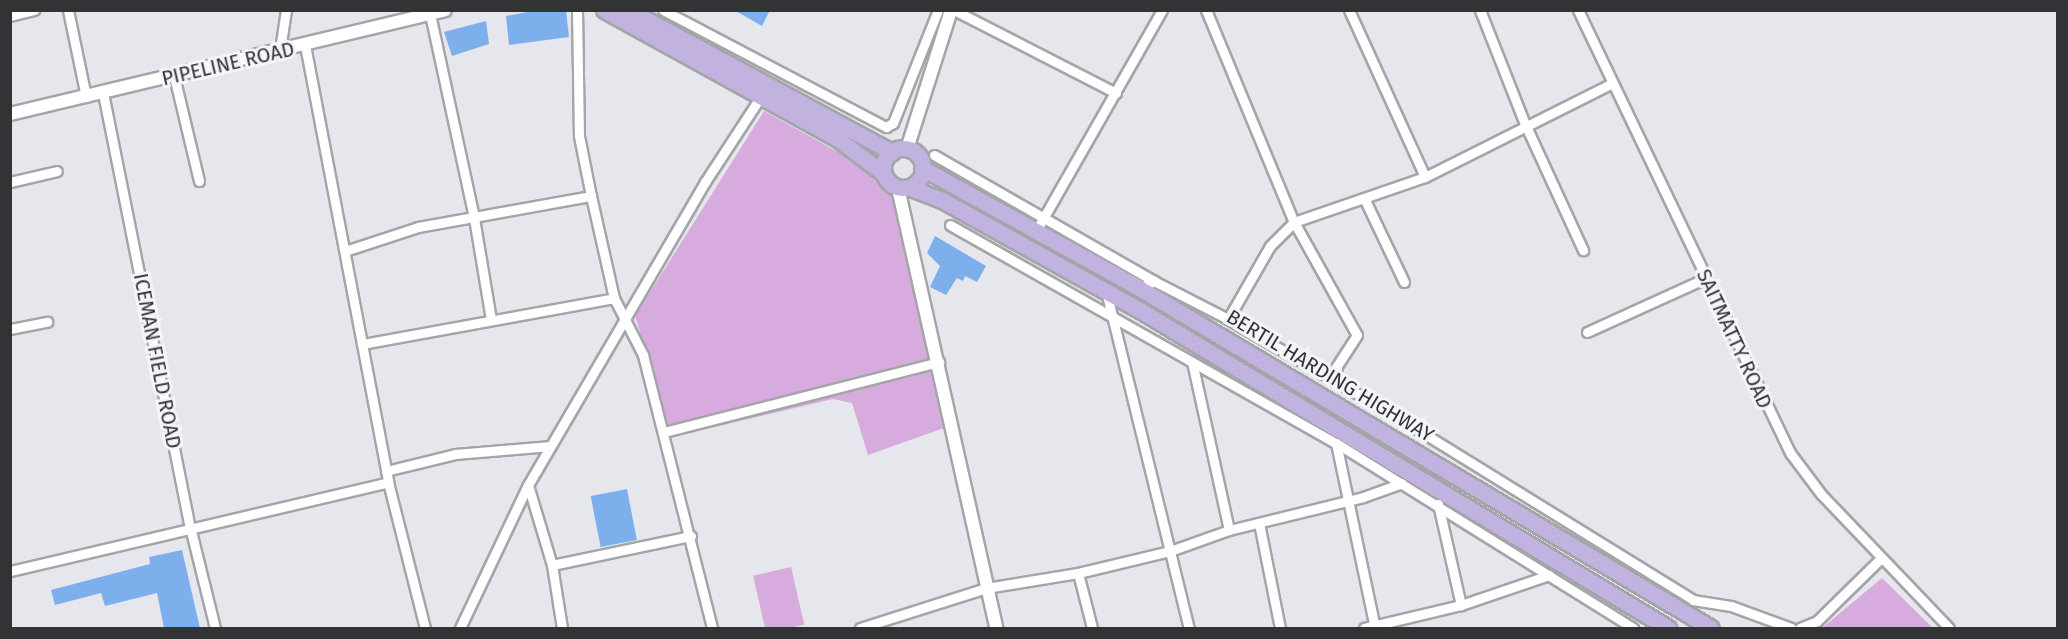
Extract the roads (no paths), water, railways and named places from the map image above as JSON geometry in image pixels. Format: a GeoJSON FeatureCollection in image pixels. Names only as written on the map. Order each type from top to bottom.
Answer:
{"type":"FeatureCollection","features":[{"type":"Feature","properties":{"kind":"main road"},"geometry":{"type":"LineString","coordinates":[[604,10],[837,139],[903,187],[942,200],[1106,291],[1668,628]]}},
{"type":"Feature","properties":{"kind":"main road"},"geometry":{"type":"LineString","coordinates":[[629,10],[900,151],[916,154],[922,168],[920,178],[903,187]]}},
{"type":"Feature","properties":{"kind":"main road"},"geometry":{"type":"LineString","coordinates":[[884,174],[885,159],[900,151]]}},
{"type":"Feature","properties":{"kind":"main road","name":"BERTIL HARDING HIGHWAY"},"geometry":{"type":"LineString","coordinates":[[922,168],[1139,288],[1711,628]]}},
{"type":"Feature","properties":{"kind":"street"},"geometry":{"type":"LineString","coordinates":[[10,16],[34,10]]}},
{"type":"Feature","properties":{"kind":"street"},"geometry":{"type":"LineString","coordinates":[[68,10],[86,97]]}},
{"type":"Feature","properties":{"kind":"street"},"geometry":{"type":"LineString","coordinates":[[280,50],[286,10]]}},
{"type":"Feature","properties":{"kind":"street","name":"PIPELINE ROAD"},"geometry":{"type":"LineString","coordinates":[[10,114],[445,10]]}},
{"type":"Feature","properties":{"kind":"street"},"geometry":{"type":"LineString","coordinates":[[577,10],[579,136],[591,196],[614,298],[643,355],[692,536],[712,628]]}},
{"type":"Feature","properties":{"kind":"street"},"geometry":{"type":"LineString","coordinates":[[663,10],[886,127],[893,123],[938,10]]}},
{"type":"Feature","properties":{"kind":"street"},"geometry":{"type":"LineString","coordinates":[[900,151],[952,10],[1116,93]]}},
{"type":"Feature","properties":{"kind":"street"},"geometry":{"type":"LineString","coordinates":[[1036,231],[1162,10]]}},
{"type":"Feature","properties":{"kind":"street"},"geometry":{"type":"LineString","coordinates":[[1206,10],[1294,222],[1357,335],[1337,366],[1335,380]]}},
{"type":"Feature","properties":{"kind":"street"},"geometry":{"type":"LineString","coordinates":[[1349,10],[1425,177]]}},
{"type":"Feature","properties":{"kind":"street"},"geometry":{"type":"LineString","coordinates":[[1480,10],[1525,124],[1583,250]]}},
{"type":"Feature","properties":{"kind":"street","name":"SAITMATTY ROAD"},"geometry":{"type":"LineString","coordinates":[[1578,10],[1611,84],[1791,454],[1881,558],[1949,628]]}},
{"type":"Feature","properties":{"kind":"street"},"geometry":{"type":"LineString","coordinates":[[430,14],[474,218],[491,320]]}},
{"type":"Feature","properties":{"kind":"street"},"geometry":{"type":"LineString","coordinates":[[304,45],[388,482],[425,628]]}},
{"type":"Feature","properties":{"kind":"street"},"geometry":{"type":"LineString","coordinates":[[174,76],[199,181]]}},
{"type":"Feature","properties":{"kind":"street"},"geometry":{"type":"LineString","coordinates":[[1227,319],[1270,246],[1294,222],[1425,177],[1525,124],[1611,84]]}},
{"type":"Feature","properties":{"kind":"street","name":"ICEMAN FIELD ROAD"},"geometry":{"type":"LineString","coordinates":[[103,93],[190,527],[215,628]]}},
{"type":"Feature","properties":{"kind":"street"},"geometry":{"type":"LineString","coordinates":[[460,628],[528,485],[761,96]]}},
{"type":"Feature","properties":{"kind":"street"},"geometry":{"type":"LineString","coordinates":[[934,155],[1154,281],[1335,380],[1692,600],[1731,606],[1791,628]]}},
{"type":"Feature","properties":{"kind":"street"},"geometry":{"type":"LineString","coordinates":[[10,182],[57,171]]}},
{"type":"Feature","properties":{"kind":"street"},"geometry":{"type":"LineString","coordinates":[[903,187],[996,628]]}},
{"type":"Feature","properties":{"kind":"street"},"geometry":{"type":"LineString","coordinates":[[345,250],[418,227],[591,196]]}},
{"type":"Feature","properties":{"kind":"street"},"geometry":{"type":"LineString","coordinates":[[1364,198],[1404,282]]}},
{"type":"Feature","properties":{"kind":"street"},"geometry":{"type":"LineString","coordinates":[[950,225],[1336,443],[1438,504],[1633,628]]}},
{"type":"Feature","properties":{"kind":"street"},"geometry":{"type":"LineString","coordinates":[[1587,332],[1706,278]]}},
{"type":"Feature","properties":{"kind":"street"},"geometry":{"type":"LineString","coordinates":[[1139,288],[1154,281]]}},
{"type":"Feature","properties":{"kind":"street"},"geometry":{"type":"LineString","coordinates":[[1106,291],[1115,318],[1189,628]]}},
{"type":"Feature","properties":{"kind":"street"},"geometry":{"type":"LineString","coordinates":[[362,344],[614,298]]}},
{"type":"Feature","properties":{"kind":"street"},"geometry":{"type":"LineString","coordinates":[[10,329],[47,322]]}},
{"type":"Feature","properties":{"kind":"street"},"geometry":{"type":"LineString","coordinates":[[663,432],[939,362]]}},
{"type":"Feature","properties":{"kind":"street"},"geometry":{"type":"LineString","coordinates":[[1192,362],[1229,530]]}},
{"type":"Feature","properties":{"kind":"street"},"geometry":{"type":"LineString","coordinates":[[1336,443],[1375,627]]}},
{"type":"Feature","properties":{"kind":"street"},"geometry":{"type":"LineString","coordinates":[[386,471],[455,454],[551,446]]}},
{"type":"Feature","properties":{"kind":"street"},"geometry":{"type":"LineString","coordinates":[[10,571],[388,482]]}},
{"type":"Feature","properties":{"kind":"street"},"geometry":{"type":"LineString","coordinates":[[860,628],[898,618],[986,588],[1078,573],[1170,551],[1229,530],[1349,501],[1402,483]]}},
{"type":"Feature","properties":{"kind":"street"},"geometry":{"type":"LineString","coordinates":[[528,485],[552,565],[562,628]]}},
{"type":"Feature","properties":{"kind":"street"},"geometry":{"type":"LineString","coordinates":[[1438,504],[1461,605]]}},
{"type":"Feature","properties":{"kind":"street"},"geometry":{"type":"LineString","coordinates":[[1260,523],[1280,628]]}},
{"type":"Feature","properties":{"kind":"street"},"geometry":{"type":"LineString","coordinates":[[552,565],[692,536]]}},
{"type":"Feature","properties":{"kind":"street"},"geometry":{"type":"LineString","coordinates":[[1800,628],[1817,621],[1881,558]]}},
{"type":"Feature","properties":{"kind":"street"},"geometry":{"type":"LineString","coordinates":[[1078,573],[1092,628]]}},
{"type":"Feature","properties":{"kind":"street"},"geometry":{"type":"LineString","coordinates":[[1364,628],[1461,605],[1549,575]]}},
{"type":"Feature","properties":{"kind":"street"},"geometry":{"type":"LineString","coordinates":[[898,618],[900,628]]}}]}
